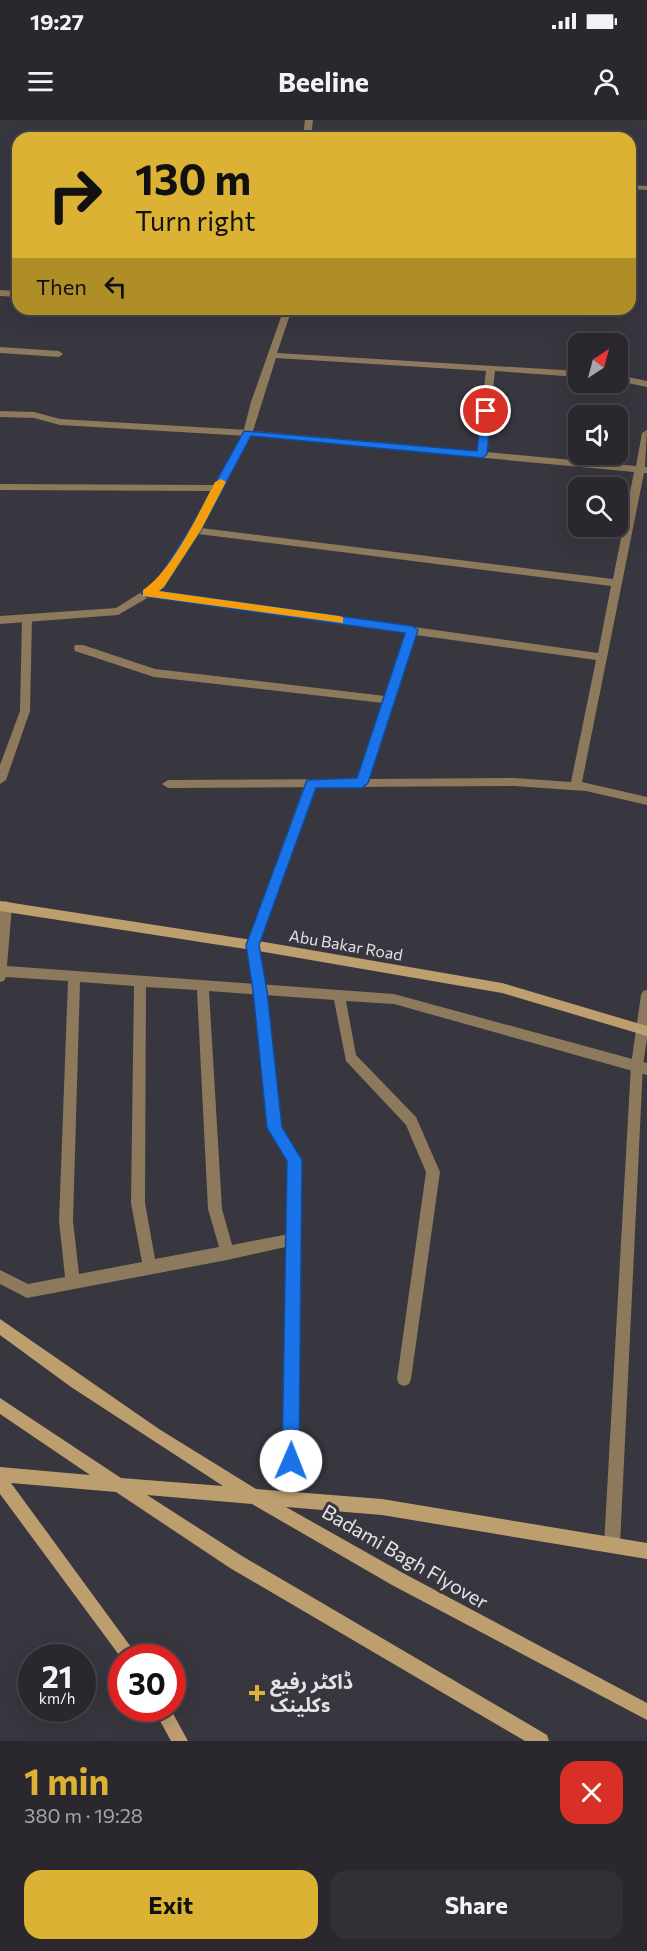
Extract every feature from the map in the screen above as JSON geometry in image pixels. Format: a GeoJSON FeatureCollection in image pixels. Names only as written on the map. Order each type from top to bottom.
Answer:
{"type":"FeatureCollection","features":[{"type":"Feature","properties":{"kind":"street"},"geometry":{"type":"LineString","coordinates":[[0,620],[118,611],[160,585],[195,530],[248,433],[286,315]]}},
{"type":"Feature","properties":{"kind":"street"},"geometry":{"type":"LineString","coordinates":[[0,350],[59,354]]}},
{"type":"Feature","properties":{"kind":"street"},"geometry":{"type":"LineString","coordinates":[[272,354],[568,373]]}},
{"type":"Feature","properties":{"kind":"street"},"geometry":{"type":"LineString","coordinates":[[482,454],[491,368]]}},
{"type":"Feature","properties":{"kind":"street"},"geometry":{"type":"LineString","coordinates":[[628,380],[647,384]]}},
{"type":"Feature","properties":{"kind":"street"},"geometry":{"type":"LineString","coordinates":[[0,414],[34,414],[60,422],[248,433],[643,469]]}},
{"type":"Feature","properties":{"kind":"street"},"geometry":{"type":"LineString","coordinates":[[576,786],[601,657],[643,469],[647,433]]}},
{"type":"Feature","properties":{"kind":"street"},"geometry":{"type":"LineString","coordinates":[[0,487],[217,488]]}},
{"type":"Feature","properties":{"kind":"street"},"geometry":{"type":"LineString","coordinates":[[195,530],[617,583]]}},
{"type":"Feature","properties":{"kind":"street"},"geometry":{"type":"LineString","coordinates":[[147,593],[601,657]]}},
{"type":"Feature","properties":{"kind":"street"},"geometry":{"type":"LineString","coordinates":[[0,780],[25,711],[27,618]]}},
{"type":"Feature","properties":{"kind":"street"},"geometry":{"type":"LineString","coordinates":[[362,783],[412,630]]}},
{"type":"Feature","properties":{"kind":"street"},"geometry":{"type":"LineString","coordinates":[[79,648],[154,673],[389,700]]}},
{"type":"Feature","properties":{"kind":"street"},"geometry":{"type":"LineString","coordinates":[[168,784],[513,782],[576,786],[647,801]]}},
{"type":"Feature","properties":{"kind":"street"},"geometry":{"type":"LineString","coordinates":[[291,1461],[295,1160],[274,1128],[260,991],[252,945],[311,783]]}},
{"type":"Feature","properties":{"kind":"street"},"geometry":{"type":"LineString","coordinates":[[0,977],[3,906]]}},
{"type":"Feature","properties":{"kind":"street","name":"Abu Bakar Road"},"geometry":{"type":"LineString","coordinates":[[3,906],[252,945],[502,988],[644,1030]]}},
{"type":"Feature","properties":{"kind":"street"},"geometry":{"type":"LineString","coordinates":[[0,971],[394,999],[642,1067]]}},
{"type":"Feature","properties":{"kind":"street"},"geometry":{"type":"LineString","coordinates":[[74,977],[66,1221],[74,1282]]}},
{"type":"Feature","properties":{"kind":"street"},"geometry":{"type":"LineString","coordinates":[[140,982],[138,1203],[150,1268]]}},
{"type":"Feature","properties":{"kind":"street"},"geometry":{"type":"LineString","coordinates":[[203,987],[214,1209],[227,1253]]}},
{"type":"Feature","properties":{"kind":"street"},"geometry":{"type":"LineString","coordinates":[[612,1545],[647,995]]}},
{"type":"Feature","properties":{"kind":"street"},"geometry":{"type":"LineString","coordinates":[[339,996],[350,1057],[411,1122],[433,1172],[404,1379]]}},
{"type":"Feature","properties":{"kind":"street"},"geometry":{"type":"LineString","coordinates":[[0,1277],[27,1292],[294,1239]]}},
{"type":"Feature","properties":{"kind":"street","name":"Badami Bagh Flyover"},"geometry":{"type":"LineString","coordinates":[[0,1326],[50,1364],[182,1454],[466,1617],[647,1712]]}},
{"type":"Feature","properties":{"kind":"street"},"geometry":{"type":"LineString","coordinates":[[0,1405],[236,1562],[541,1741]]}},
{"type":"Feature","properties":{"kind":"street"},"geometry":{"type":"LineString","coordinates":[[0,1475],[382,1507],[647,1551]]}},
{"type":"Feature","properties":{"kind":"street"},"geometry":{"type":"LineString","coordinates":[[0,1481],[121,1644]]}},
{"type":"Feature","properties":{"kind":"street"},"geometry":{"type":"LineString","coordinates":[[169,1722],[180,1741]]}},
{"type":"Feature","properties":{"kind":"slow traffic"},"geometry":{"type":"LineString","coordinates":[[221,482],[195,530],[160,585],[147,593],[339,620]]}},
{"type":"Feature","properties":{"kind":"place","name":"ڈاکٹر رفیع کلینکs"},"geometry":{"type":"Point","coordinates":[257,1693]}},
{"type":"Feature","properties":{"kind":"route"},"geometry":{"type":"LineString","coordinates":[[291,1461],[295,1160],[274,1128],[260,991],[252,945],[311,783],[362,783],[412,630],[147,593],[160,585],[195,530],[248,433],[482,454],[486,411]]}}]}
